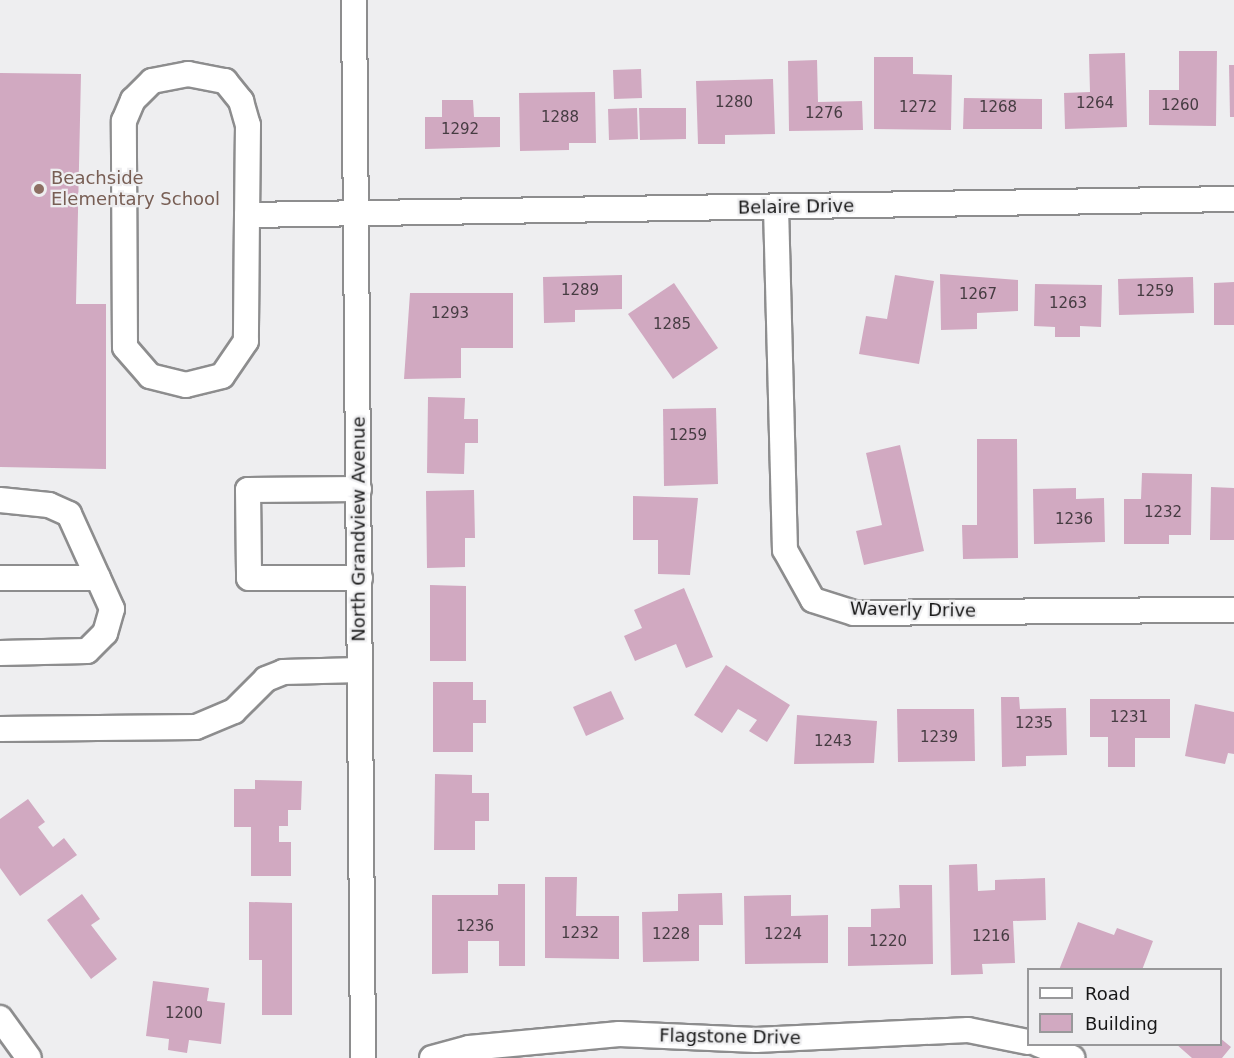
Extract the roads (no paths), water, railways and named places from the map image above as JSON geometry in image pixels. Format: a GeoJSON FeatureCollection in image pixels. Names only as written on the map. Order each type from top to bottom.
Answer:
{"type":"FeatureCollection","features":[{"type":"Feature","properties":{"kind":"street","name":"North Grandview Avenue"},"geometry":{"type":"LineString","coordinates":[[354,0],[363,1058]]}},
{"type":"Feature","properties":{"kind":"street"},"geometry":{"type":"LineString","coordinates":[[188,74],[225,81],[240,101],[248,125],[247,215],[246,341],[237,360],[222,376],[186,385],[150,376],[125,347],[124,121],[133,100],[152,81],[188,74]]}},
{"type":"Feature","properties":{"kind":"street","name":"Belaire Drive"},"geometry":{"type":"LineString","coordinates":[[247,215],[1234,199]]}},
{"type":"Feature","properties":{"kind":"street","name":"Waverly Drive"},"geometry":{"type":"LineString","coordinates":[[776,207],[785,550],[813,600],[854,613],[1234,610]]}},
{"type":"Feature","properties":{"kind":"street"},"geometry":{"type":"LineString","coordinates":[[359,489],[248,490],[249,578],[360,578]]}},
{"type":"Feature","properties":{"kind":"street"},"geometry":{"type":"LineString","coordinates":[[0,500],[49,505],[69,514],[112,609],[111,623],[98,645],[87,651],[0,652]]}},
{"type":"Feature","properties":{"kind":"street"},"geometry":{"type":"LineString","coordinates":[[0,578],[98,578]]}},
{"type":"Feature","properties":{"kind":"street"},"geometry":{"type":"LineString","coordinates":[[0,729],[196,727],[234,711],[266,680],[283,672],[360,670]]}},
{"type":"Feature","properties":{"kind":"street"},"geometry":{"type":"LineString","coordinates":[[0,1018],[30,1058]]}},
{"type":"Feature","properties":{"kind":"street","name":"Flagstone Drive"},"geometry":{"type":"LineString","coordinates":[[432,1058],[470,1048],[619,1034],[756,1049],[968,1030],[1027,1042]]}},
{"type":"Feature","properties":{"kind":"street"},"geometry":{"type":"LineString","coordinates":[[1043,1046],[1072,1058]]}},
{"type":"Feature","properties":{"kind":"place","name":"Beachside Elementary School"},"geometry":{"type":"Point","coordinates":[39,189]}}]}
